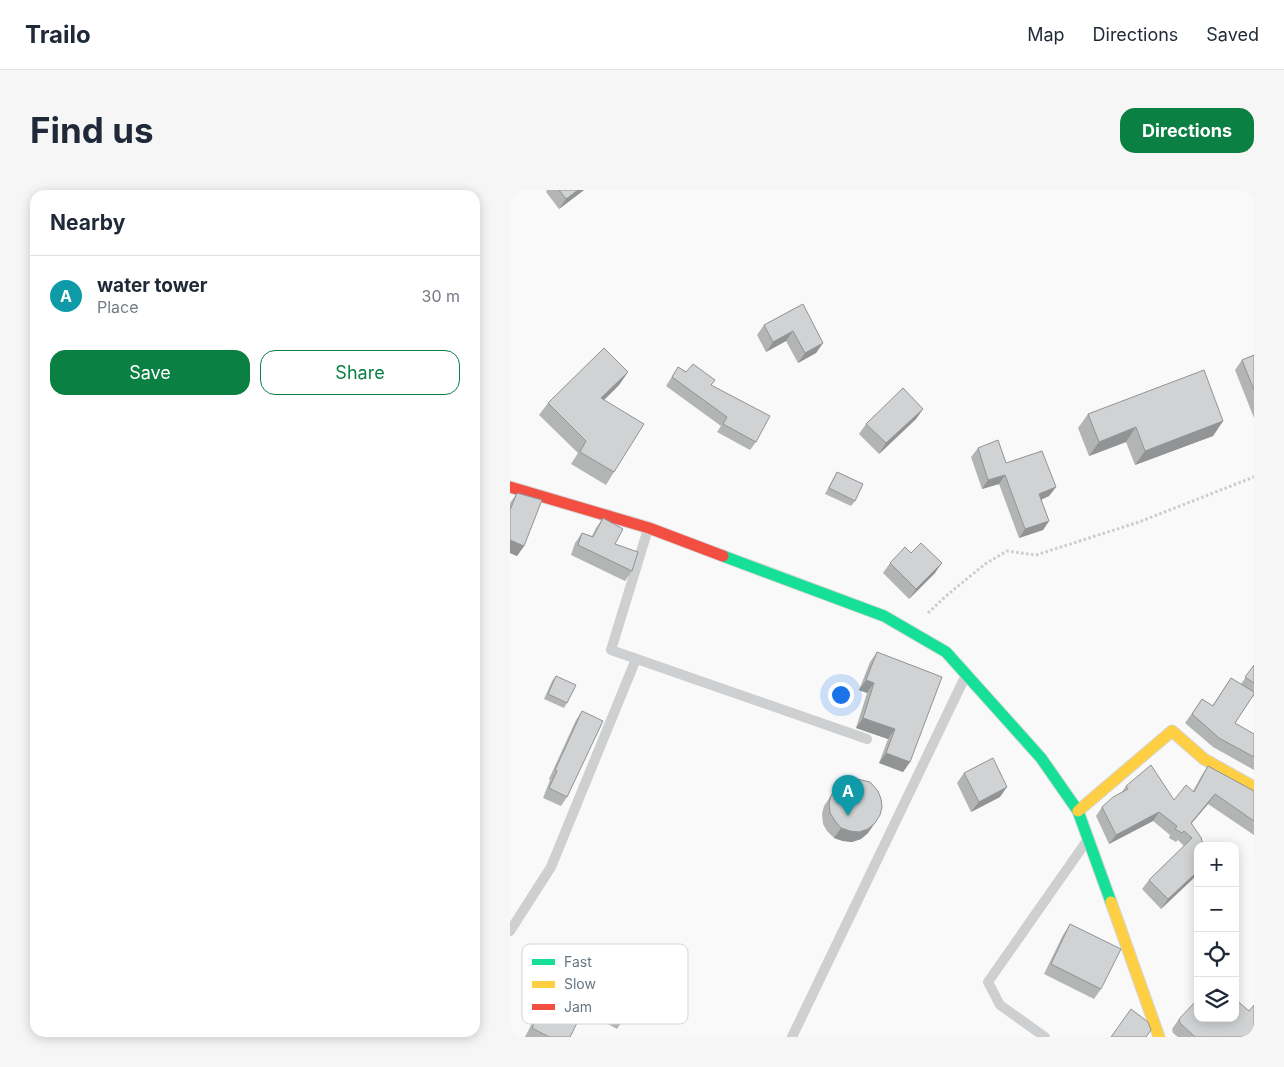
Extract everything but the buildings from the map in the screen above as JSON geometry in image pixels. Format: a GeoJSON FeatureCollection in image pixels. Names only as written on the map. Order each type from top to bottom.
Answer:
{"type":"FeatureCollection","features":[{"type":"Feature","properties":{"kind":"street"},"geometry":{"type":"LineString","coordinates":[[510,487],[648,528],[884,616],[946,652],[1041,758],[1078,812],[1159,1037]]}},
{"type":"Feature","properties":{"kind":"street"},"geometry":{"type":"LineString","coordinates":[[1078,812],[1172,731],[1204,759],[1254,787]]}},
{"type":"Feature","properties":{"kind":"lane"},"geometry":{"type":"LineString","coordinates":[[648,528],[611,650],[867,739]]}},
{"type":"Feature","properties":{"kind":"lane"},"geometry":{"type":"LineString","coordinates":[[510,931],[551,867],[636,659]]}},
{"type":"Feature","properties":{"kind":"lane"},"geometry":{"type":"LineString","coordinates":[[792,1037],[966,674]]}},
{"type":"Feature","properties":{"kind":"lane"},"geometry":{"type":"LineString","coordinates":[[1045,1037],[1000,1005],[988,982],[1088,839]]}},
{"type":"Feature","properties":{"kind":"path"},"geometry":{"type":"LineString","coordinates":[[910,632],[946,596],[985,564],[1007,551],[1036,555],[1139,522],[1254,477]]}},
{"type":"Feature","properties":{"kind":"traffic: fast"},"geometry":{"type":"LineString","coordinates":[[723,556],[884,616],[946,652],[1041,758],[1078,811],[1111,902]]}},
{"type":"Feature","properties":{"kind":"traffic: slow"},"geometry":{"type":"LineString","coordinates":[[1078,811],[1172,731],[1204,759],[1254,787]]}},
{"type":"Feature","properties":{"kind":"traffic: slow"},"geometry":{"type":"LineString","coordinates":[[1111,902],[1159,1037]]}},
{"type":"Feature","properties":{"kind":"traffic: jam"},"geometry":{"type":"LineString","coordinates":[[510,487],[649,528],[723,556]]}},
{"type":"Feature","properties":{"kind":"place","name":"water tower"},"geometry":{"type":"Point","coordinates":[848,816]}}]}
